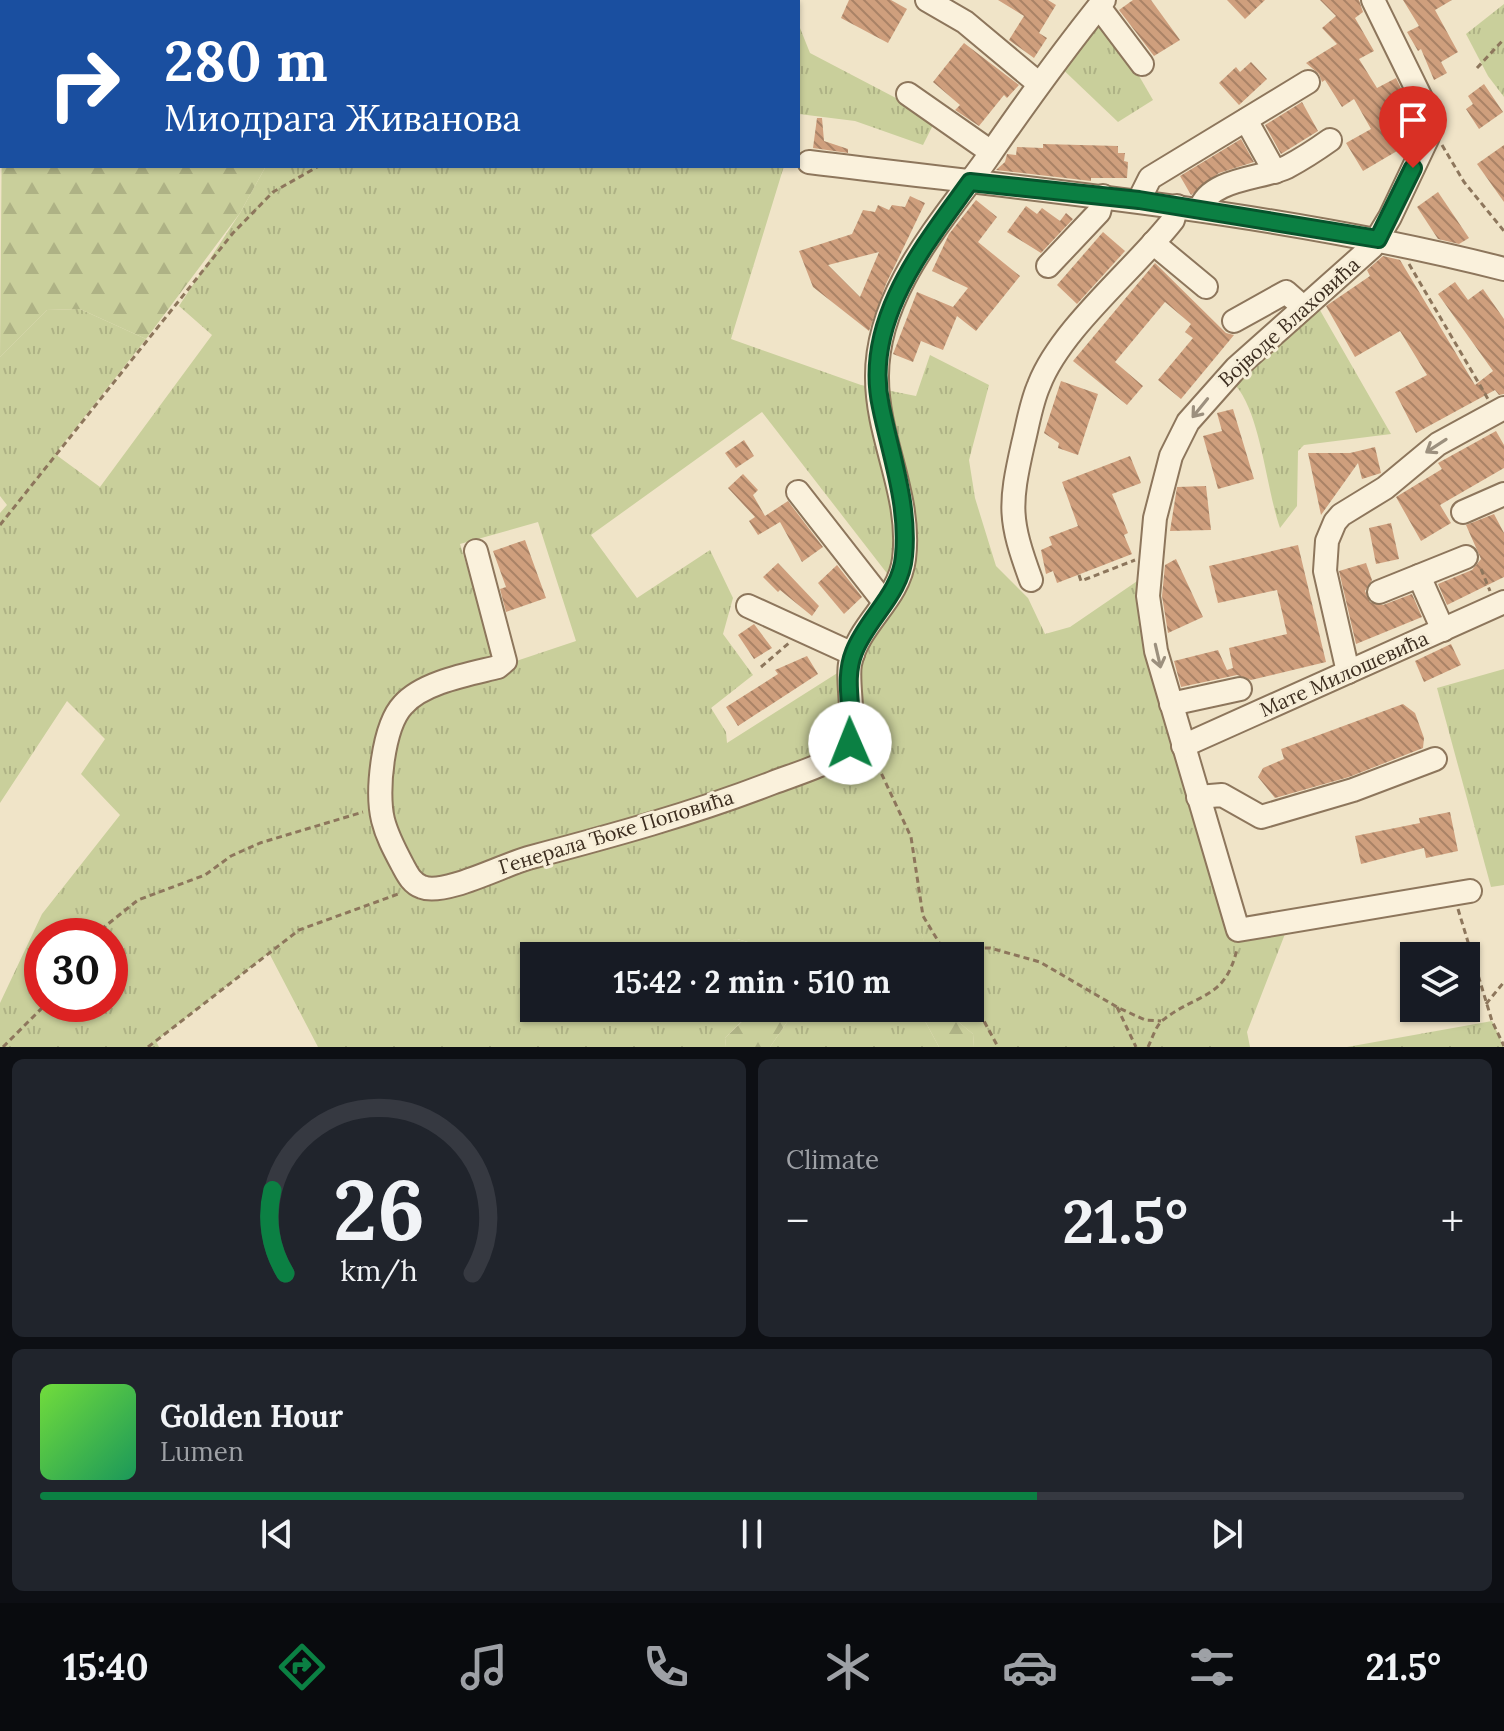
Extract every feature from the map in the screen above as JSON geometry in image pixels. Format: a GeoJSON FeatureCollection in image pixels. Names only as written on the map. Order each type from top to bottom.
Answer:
{"type":"FeatureCollection","features":[{"type":"Feature","properties":{"kind":"street"},"geometry":{"type":"LineString","coordinates":[[927,0],[965,22],[1038,83]]}},
{"type":"Feature","properties":{"kind":"street"},"geometry":{"type":"LineString","coordinates":[[1373,0],[1423,102],[1430,125]]}},
{"type":"Feature","properties":{"kind":"street"},"geometry":{"type":"LineString","coordinates":[[850,743],[848,678],[853,654],[898,583],[905,546],[898,479],[878,392],[879,356],[906,276],[1038,83],[1102,3],[1142,64]]}},
{"type":"Feature","properties":{"kind":"street"},"geometry":{"type":"LineString","coordinates":[[1139,200],[1150,178],[1308,82]]}},
{"type":"Feature","properties":{"kind":"street"},"geometry":{"type":"LineString","coordinates":[[908,94],[991,152]]}},
{"type":"Feature","properties":{"kind":"street"},"geometry":{"type":"LineString","coordinates":[[1246,120],[1275,172]]}},
{"type":"Feature","properties":{"kind":"street","name":"Војводе Влаховића"},"geometry":{"type":"LineString","coordinates":[[1238,930],[1156,651],[1148,596],[1155,518],[1171,456],[1188,422],[1212,393],[1378,239],[1428,137],[1430,125]]}},
{"type":"Feature","properties":{"kind":"street"},"geometry":{"type":"LineString","coordinates":[[1200,209],[1208,196],[1221,188],[1275,172],[1330,140]]}},
{"type":"Feature","properties":{"kind":"street"},"geometry":{"type":"LineString","coordinates":[[809,162],[1200,209],[1409,245],[1504,269]]}},
{"type":"Feature","properties":{"kind":"street"},"geometry":{"type":"LineString","coordinates":[[1048,266],[1099,212],[1103,196]]}},
{"type":"Feature","properties":{"kind":"street"},"geometry":{"type":"LineString","coordinates":[[1031,580],[1014,531],[1012,509],[1039,383],[1077,329],[1173,220],[1177,206]]}},
{"type":"Feature","properties":{"kind":"street"},"geometry":{"type":"LineString","coordinates":[[1153,243],[1206,287]]}},
{"type":"Feature","properties":{"kind":"street"},"geometry":{"type":"LineString","coordinates":[[1234,321],[1286,292],[1303,307]]}},
{"type":"Feature","properties":{"kind":"street"},"geometry":{"type":"LineString","coordinates":[[1348,672],[1325,571],[1326,549],[1335,522],[1385,488],[1426,452],[1498,411]]}},
{"type":"Feature","properties":{"kind":"street"},"geometry":{"type":"LineString","coordinates":[[798,492],[884,602]]}},
{"type":"Feature","properties":{"kind":"street"},"geometry":{"type":"LineString","coordinates":[[1463,512],[1504,494]]}},
{"type":"Feature","properties":{"kind":"street"},"geometry":{"type":"LineString","coordinates":[[428,889],[409,877],[389,840],[380,802],[388,732],[407,700],[417,693],[498,667],[505,661],[476,551]]}},
{"type":"Feature","properties":{"kind":"street"},"geometry":{"type":"LineString","coordinates":[[1379,592],[1472,560]]}},
{"type":"Feature","properties":{"kind":"street"},"geometry":{"type":"LineString","coordinates":[[1419,576],[1443,630]]}},
{"type":"Feature","properties":{"kind":"street","name":"Мате Милошевића"},"geometry":{"type":"LineString","coordinates":[[1183,746],[1500,604]]}},
{"type":"Feature","properties":{"kind":"street"},"geometry":{"type":"LineString","coordinates":[[748,606],[853,654]]}},
{"type":"Feature","properties":{"kind":"street"},"geometry":{"type":"LineString","coordinates":[[1171,704],[1240,689]]}},
{"type":"Feature","properties":{"kind":"street","name":"Генерала Ђоке Поповића"},"geometry":{"type":"LineString","coordinates":[[428,889],[448,887],[505,864],[647,827],[727,801],[812,768],[844,750],[850,743]]}},
{"type":"Feature","properties":{"kind":"street"},"geometry":{"type":"LineString","coordinates":[[1198,797],[1222,795],[1261,817],[1353,790],[1435,759]]}},
{"type":"Feature","properties":{"kind":"street"},"geometry":{"type":"LineString","coordinates":[[1238,930],[1462,892]]}},
{"type":"Feature","properties":{"kind":"path"},"geometry":{"type":"LineString","coordinates":[[1477,68],[1504,39]]}},
{"type":"Feature","properties":{"kind":"path"},"geometry":{"type":"LineString","coordinates":[[1430,125],[1464,182],[1504,231]]}},
{"type":"Feature","properties":{"kind":"path"},"geometry":{"type":"LineString","coordinates":[[0,525],[233,233],[273,192],[315,168]]}},
{"type":"Feature","properties":{"kind":"path"},"geometry":{"type":"LineString","coordinates":[[1409,245],[1407,261],[1498,411]]}},
{"type":"Feature","properties":{"kind":"path"},"geometry":{"type":"LineString","coordinates":[[1472,560],[1500,604]]}},
{"type":"Feature","properties":{"kind":"path"},"geometry":{"type":"LineString","coordinates":[[1079,575],[1081,581],[1115,564],[1126,563]]}},
{"type":"Feature","properties":{"kind":"path"},"geometry":{"type":"LineString","coordinates":[[761,667],[801,631]]}},
{"type":"Feature","properties":{"kind":"path"},"geometry":{"type":"LineString","coordinates":[[850,743],[868,751],[904,821],[915,854],[923,916],[939,942]]}},
{"type":"Feature","properties":{"kind":"path"},"geometry":{"type":"LineString","coordinates":[[116,918],[138,900],[205,875],[231,856],[260,843],[364,812],[380,802]]}},
{"type":"Feature","properties":{"kind":"path"},"geometry":{"type":"LineString","coordinates":[[148,1047],[299,930],[410,890],[428,889]]}},
{"type":"Feature","properties":{"kind":"path"},"geometry":{"type":"LineString","coordinates":[[1462,892],[1486,1004],[1504,1046]]}},
{"type":"Feature","properties":{"kind":"path"},"geometry":{"type":"LineString","coordinates":[[1148,1047],[1161,1021],[1224,984],[1232,970],[1238,930]]}},
{"type":"Feature","properties":{"kind":"path"},"geometry":{"type":"LineString","coordinates":[[984,948],[1040,962],[1117,1007],[1145,1020],[1161,1021]]}},
{"type":"Feature","properties":{"kind":"path"},"geometry":{"type":"LineString","coordinates":[[1486,1004],[1504,982]]}},
{"type":"Feature","properties":{"kind":"path"},"geometry":{"type":"LineString","coordinates":[[1117,1007],[1136,1047]]}},
{"type":"Feature","properties":{"kind":"path"},"geometry":{"type":"LineString","coordinates":[[984,1021],[998,1047]]}},
{"type":"Feature","properties":{"kind":"path"},"geometry":{"type":"LineString","coordinates":[[3,1047],[28,1022]]}},
{"type":"Feature","properties":{"kind":"green space"},"geometry":{"type":"Polygon","coordinates":[[[1504,4],[1504,97],[1488,76],[1466,34],[1504,4]]]}},
{"type":"Feature","properties":{"kind":"green space"},"geometry":{"type":"Polygon","coordinates":[[[1099,7],[1153,100],[1118,122],[1054,61],[1099,7]]]}},
{"type":"Feature","properties":{"kind":"green space"},"geometry":{"type":"Polygon","coordinates":[[[800,28],[810,53],[936,119],[923,145],[855,121],[800,114],[800,28]]]}},
{"type":"Feature","properties":{"kind":"green space"},"geometry":{"type":"Polygon","coordinates":[[[2,168],[265,168],[240,213],[146,339],[80,309],[47,310],[0,357],[2,168]]]}},
{"type":"Feature","properties":{"kind":"green space"},"geometry":{"type":"Polygon","coordinates":[[[265,168],[783,168],[731,339],[861,385],[916,396],[930,355],[989,385],[969,460],[975,498],[996,566],[1028,598],[1045,634],[1070,627],[1149,573],[1148,596],[1238,929],[1290,921],[1247,1032],[1250,1047],[974,1047],[973,1034],[958,1022],[984,1022],[984,942],[924,942],[921,933],[907,942],[748,942],[737,939],[724,942],[520,942],[520,1022],[741,1022],[725,1038],[726,1047],[318,1047],[269,953],[156,1041],[159,1047],[0,1047],[0,1003],[24,952],[24,1022],[128,1022],[128,918],[40,918],[120,815],[81,774],[105,739],[67,701],[0,803],[0,513],[7,505],[0,496],[0,357],[47,310],[80,309],[146,339],[55,454],[100,487],[212,335],[179,306],[240,213],[265,168]],[[762,412],[591,535],[637,598],[710,550],[733,598],[723,634],[753,675],[711,708],[726,732],[727,743],[850,665],[903,594],[762,412]],[[538,522],[460,544],[498,667],[576,641],[538,522]]]}},
{"type":"Feature","properties":{"kind":"green space"},"geometry":{"type":"Polygon","coordinates":[[[1317,305],[1391,434],[1304,445],[1298,451],[1297,506],[1280,528],[1257,433],[1236,386],[1317,305]]]}},
{"type":"Feature","properties":{"kind":"green space"},"geometry":{"type":"Polygon","coordinates":[[[1504,669],[1504,885],[1491,887],[1437,688],[1504,669]]]}},
{"type":"Feature","properties":{"kind":"green space"},"geometry":{"type":"Polygon","coordinates":[[[921,932],[924,942],[906,942],[921,932]]]}},
{"type":"Feature","properties":{"kind":"green space"},"geometry":{"type":"Polygon","coordinates":[[[737,939],[748,942],[708,942],[737,939]]]}},
{"type":"Feature","properties":{"kind":"green space"},"geometry":{"type":"Polygon","coordinates":[[[1492,1021],[1504,1047],[1347,1047],[1492,1021]]]}},
{"type":"Feature","properties":{"kind":"green space"},"geometry":{"type":"Polygon","coordinates":[[[742,1022],[787,1022],[770,1047],[726,1047],[725,1038],[742,1022]]]}},
{"type":"Feature","properties":{"kind":"green space"},"geometry":{"type":"Polygon","coordinates":[[[787,1022],[926,1022],[939,1047],[770,1047],[787,1022]]]}},
{"type":"Feature","properties":{"kind":"green space"},"geometry":{"type":"Polygon","coordinates":[[[926,1022],[958,1022],[973,1034],[974,1047],[939,1047],[926,1022]]]}},
{"type":"Feature","properties":{"kind":"building"},"geometry":{"type":"Polygon","coordinates":[[[849,0],[891,0],[907,9],[888,43],[841,18],[849,0]]]}},
{"type":"Feature","properties":{"kind":"building"},"geometry":{"type":"Polygon","coordinates":[[[998,0],[1048,0],[1056,5],[1039,33],[1047,38],[1034,58],[1009,40],[1024,16],[998,0]]]}},
{"type":"Feature","properties":{"kind":"building"},"geometry":{"type":"Polygon","coordinates":[[[1133,0],[1151,0],[1180,40],[1154,56],[1119,10],[1133,0]]]}},
{"type":"Feature","properties":{"kind":"building"},"geometry":{"type":"Polygon","coordinates":[[[1227,0],[1265,0],[1245,19],[1227,0]]]}},
{"type":"Feature","properties":{"kind":"building"},"geometry":{"type":"Polygon","coordinates":[[[1320,0],[1359,0],[1363,12],[1355,18],[1374,51],[1359,59],[1377,88],[1396,78],[1409,105],[1402,108],[1414,127],[1409,144],[1363,171],[1346,143],[1371,129],[1354,99],[1342,107],[1325,80],[1322,82],[1319,74],[1306,63],[1337,44],[1322,28],[1336,16],[1320,0]]]}},
{"type":"Feature","properties":{"kind":"building"},"geometry":{"type":"Polygon","coordinates":[[[1403,0],[1452,0],[1435,10],[1458,52],[1441,62],[1447,73],[1434,80],[1421,49],[1418,51],[1407,32],[1419,26],[1403,0]]]}},
{"type":"Feature","properties":{"kind":"building"},"geometry":{"type":"Polygon","coordinates":[[[964,43],[1019,85],[1007,98],[1004,95],[979,126],[955,110],[960,105],[933,82],[964,43]]]}},
{"type":"Feature","properties":{"kind":"building"},"geometry":{"type":"Polygon","coordinates":[[[1251,62],[1267,79],[1239,105],[1219,83],[1236,67],[1240,72],[1251,62]]]}},
{"type":"Feature","properties":{"kind":"building"},"geometry":{"type":"Polygon","coordinates":[[[1484,84],[1503,112],[1479,129],[1466,109],[1473,104],[1468,96],[1484,84]]]}},
{"type":"Feature","properties":{"kind":"building"},"geometry":{"type":"Polygon","coordinates":[[[1302,102],[1318,131],[1281,154],[1265,125],[1302,102]]]}},
{"type":"Feature","properties":{"kind":"building"},"geometry":{"type":"Polygon","coordinates":[[[817,118],[822,118],[824,141],[848,149],[848,153],[813,148],[817,118]]]}},
{"type":"Feature","properties":{"kind":"building"},"geometry":{"type":"Polygon","coordinates":[[[1241,139],[1254,162],[1219,173],[1191,195],[1180,176],[1241,139]]]}},
{"type":"Feature","properties":{"kind":"building"},"geometry":{"type":"Polygon","coordinates":[[[1043,144],[1118,146],[1118,153],[1125,153],[1124,161],[1128,162],[1127,178],[1091,178],[1091,181],[996,170],[1005,162],[1007,154],[1016,155],[1017,147],[1043,148],[1043,144]]]}},
{"type":"Feature","properties":{"kind":"building"},"geometry":{"type":"Polygon","coordinates":[[[1504,145],[1504,202],[1477,164],[1504,145]]]}},
{"type":"Feature","properties":{"kind":"building"},"geometry":{"type":"Polygon","coordinates":[[[1438,192],[1469,238],[1459,244],[1438,239],[1417,207],[1438,192]]]}},
{"type":"Feature","properties":{"kind":"building"},"geometry":{"type":"Polygon","coordinates":[[[910,196],[925,203],[886,284],[869,331],[813,287],[799,251],[852,234],[863,210],[875,212],[878,205],[889,210],[892,205],[905,207],[910,196]],[[879,252],[828,265],[860,297],[879,252]]]}},
{"type":"Feature","properties":{"kind":"building"},"geometry":{"type":"Polygon","coordinates":[[[976,200],[997,217],[978,242],[1020,276],[976,331],[957,316],[943,350],[921,341],[913,362],[893,354],[917,292],[953,307],[968,288],[932,271],[949,234],[976,200]]]}},
{"type":"Feature","properties":{"kind":"building"},"geometry":{"type":"Polygon","coordinates":[[[1026,206],[1037,214],[1042,208],[1060,221],[1066,213],[1073,219],[1041,253],[1007,232],[1026,206]]]}},
{"type":"Feature","properties":{"kind":"building"},"geometry":{"type":"Polygon","coordinates":[[[1103,232],[1125,251],[1077,304],[1057,285],[1103,232]]]}},
{"type":"Feature","properties":{"kind":"building"},"geometry":{"type":"Polygon","coordinates":[[[1383,256],[1400,260],[1475,385],[1493,371],[1438,294],[1455,282],[1468,300],[1483,289],[1504,319],[1504,394],[1499,395],[1495,390],[1416,433],[1395,392],[1427,375],[1400,331],[1355,357],[1326,306],[1370,276],[1367,270],[1383,256]]]}},
{"type":"Feature","properties":{"kind":"building"},"geometry":{"type":"Polygon","coordinates":[[[1155,263],[1226,333],[1234,335],[1181,399],[1158,380],[1193,338],[1185,332],[1191,324],[1165,302],[1115,362],[1143,386],[1127,405],[1073,361],[1155,263]]]}},
{"type":"Feature","properties":{"kind":"building"},"geometry":{"type":"Polygon","coordinates":[[[1061,381],[1098,394],[1078,455],[1058,448],[1059,443],[1044,433],[1061,381]]]}},
{"type":"Feature","properties":{"kind":"building"},"geometry":{"type":"Polygon","coordinates":[[[1233,409],[1254,479],[1218,489],[1203,436],[1222,431],[1217,413],[1233,409]]]}},
{"type":"Feature","properties":{"kind":"building"},"geometry":{"type":"Polygon","coordinates":[[[1496,431],[1504,445],[1504,468],[1440,505],[1451,523],[1421,541],[1396,497],[1442,469],[1438,463],[1496,431]]]}},
{"type":"Feature","properties":{"kind":"building"},"geometry":{"type":"Polygon","coordinates":[[[744,440],[754,456],[736,468],[725,453],[744,440]]]}},
{"type":"Feature","properties":{"kind":"building"},"geometry":{"type":"Polygon","coordinates":[[[1375,447],[1381,473],[1362,479],[1358,463],[1321,515],[1308,453],[1350,453],[1375,447]]]}},
{"type":"Feature","properties":{"kind":"building"},"geometry":{"type":"Polygon","coordinates":[[[1130,456],[1141,483],[1112,494],[1128,533],[1124,535],[1132,554],[1057,583],[1053,571],[1046,574],[1041,550],[1052,545],[1049,537],[1078,526],[1062,482],[1130,456]]]}},
{"type":"Feature","properties":{"kind":"building"},"geometry":{"type":"Polygon","coordinates":[[[743,474],[758,490],[753,495],[765,516],[788,501],[823,547],[802,562],[780,522],[758,535],[749,521],[755,517],[728,488],[743,474]]]}},
{"type":"Feature","properties":{"kind":"building"},"geometry":{"type":"Polygon","coordinates":[[[1206,486],[1211,530],[1170,531],[1177,487],[1206,486]]]}},
{"type":"Feature","properties":{"kind":"building"},"geometry":{"type":"Polygon","coordinates":[[[1494,514],[1504,533],[1504,577],[1447,605],[1438,584],[1472,570],[1481,559],[1466,525],[1494,514]]]}},
{"type":"Feature","properties":{"kind":"building"},"geometry":{"type":"Polygon","coordinates":[[[1391,523],[1399,559],[1376,564],[1369,528],[1391,523]]]}},
{"type":"Feature","properties":{"kind":"building"},"geometry":{"type":"Polygon","coordinates":[[[525,540],[546,598],[506,612],[500,589],[506,587],[493,551],[525,540]]]}},
{"type":"Feature","properties":{"kind":"building"},"geometry":{"type":"Polygon","coordinates":[[[1298,545],[1326,662],[1251,680],[1237,675],[1181,687],[1174,661],[1218,650],[1227,670],[1233,668],[1229,648],[1287,634],[1277,590],[1218,603],[1209,566],[1298,545]]]}},
{"type":"Feature","properties":{"kind":"building"},"geometry":{"type":"Polygon","coordinates":[[[1176,559],[1203,617],[1168,633],[1162,596],[1165,565],[1176,559]]]}},
{"type":"Feature","properties":{"kind":"building"},"geometry":{"type":"Polygon","coordinates":[[[778,563],[819,606],[812,616],[763,577],[778,563]]]}},
{"type":"Feature","properties":{"kind":"building"},"geometry":{"type":"Polygon","coordinates":[[[1366,563],[1372,580],[1365,591],[1370,602],[1383,605],[1412,594],[1422,617],[1356,644],[1339,571],[1366,563]]]}},
{"type":"Feature","properties":{"kind":"building"},"geometry":{"type":"Polygon","coordinates":[[[837,565],[862,597],[844,614],[818,583],[837,565]]]}},
{"type":"Feature","properties":{"kind":"building"},"geometry":{"type":"Polygon","coordinates":[[[754,624],[772,648],[754,659],[738,635],[754,624]]]}},
{"type":"Feature","properties":{"kind":"building"},"geometry":{"type":"Polygon","coordinates":[[[1451,644],[1461,665],[1424,682],[1415,661],[1451,644]]]}},
{"type":"Feature","properties":{"kind":"building"},"geometry":{"type":"Polygon","coordinates":[[[807,656],[818,674],[738,726],[726,707],[778,674],[775,670],[807,656]]]}},
{"type":"Feature","properties":{"kind":"building"},"geometry":{"type":"Polygon","coordinates":[[[1403,704],[1415,713],[1424,738],[1423,748],[1349,777],[1275,798],[1258,777],[1263,768],[1284,759],[1281,749],[1403,704]]]}},
{"type":"Feature","properties":{"kind":"building"},"geometry":{"type":"Polygon","coordinates":[[[1450,812],[1458,851],[1426,858],[1424,848],[1361,864],[1355,836],[1420,823],[1419,818],[1450,812]]]}},
{"type":"Feature","properties":{"kind":"route"},"geometry":{"type":"LineString","coordinates":[[850,743],[850,664],[858,643],[898,583],[905,546],[898,479],[878,392],[876,375],[879,356],[890,315],[906,276],[921,249],[970,182],[1139,200],[1378,239],[1413,168]]}}]}
